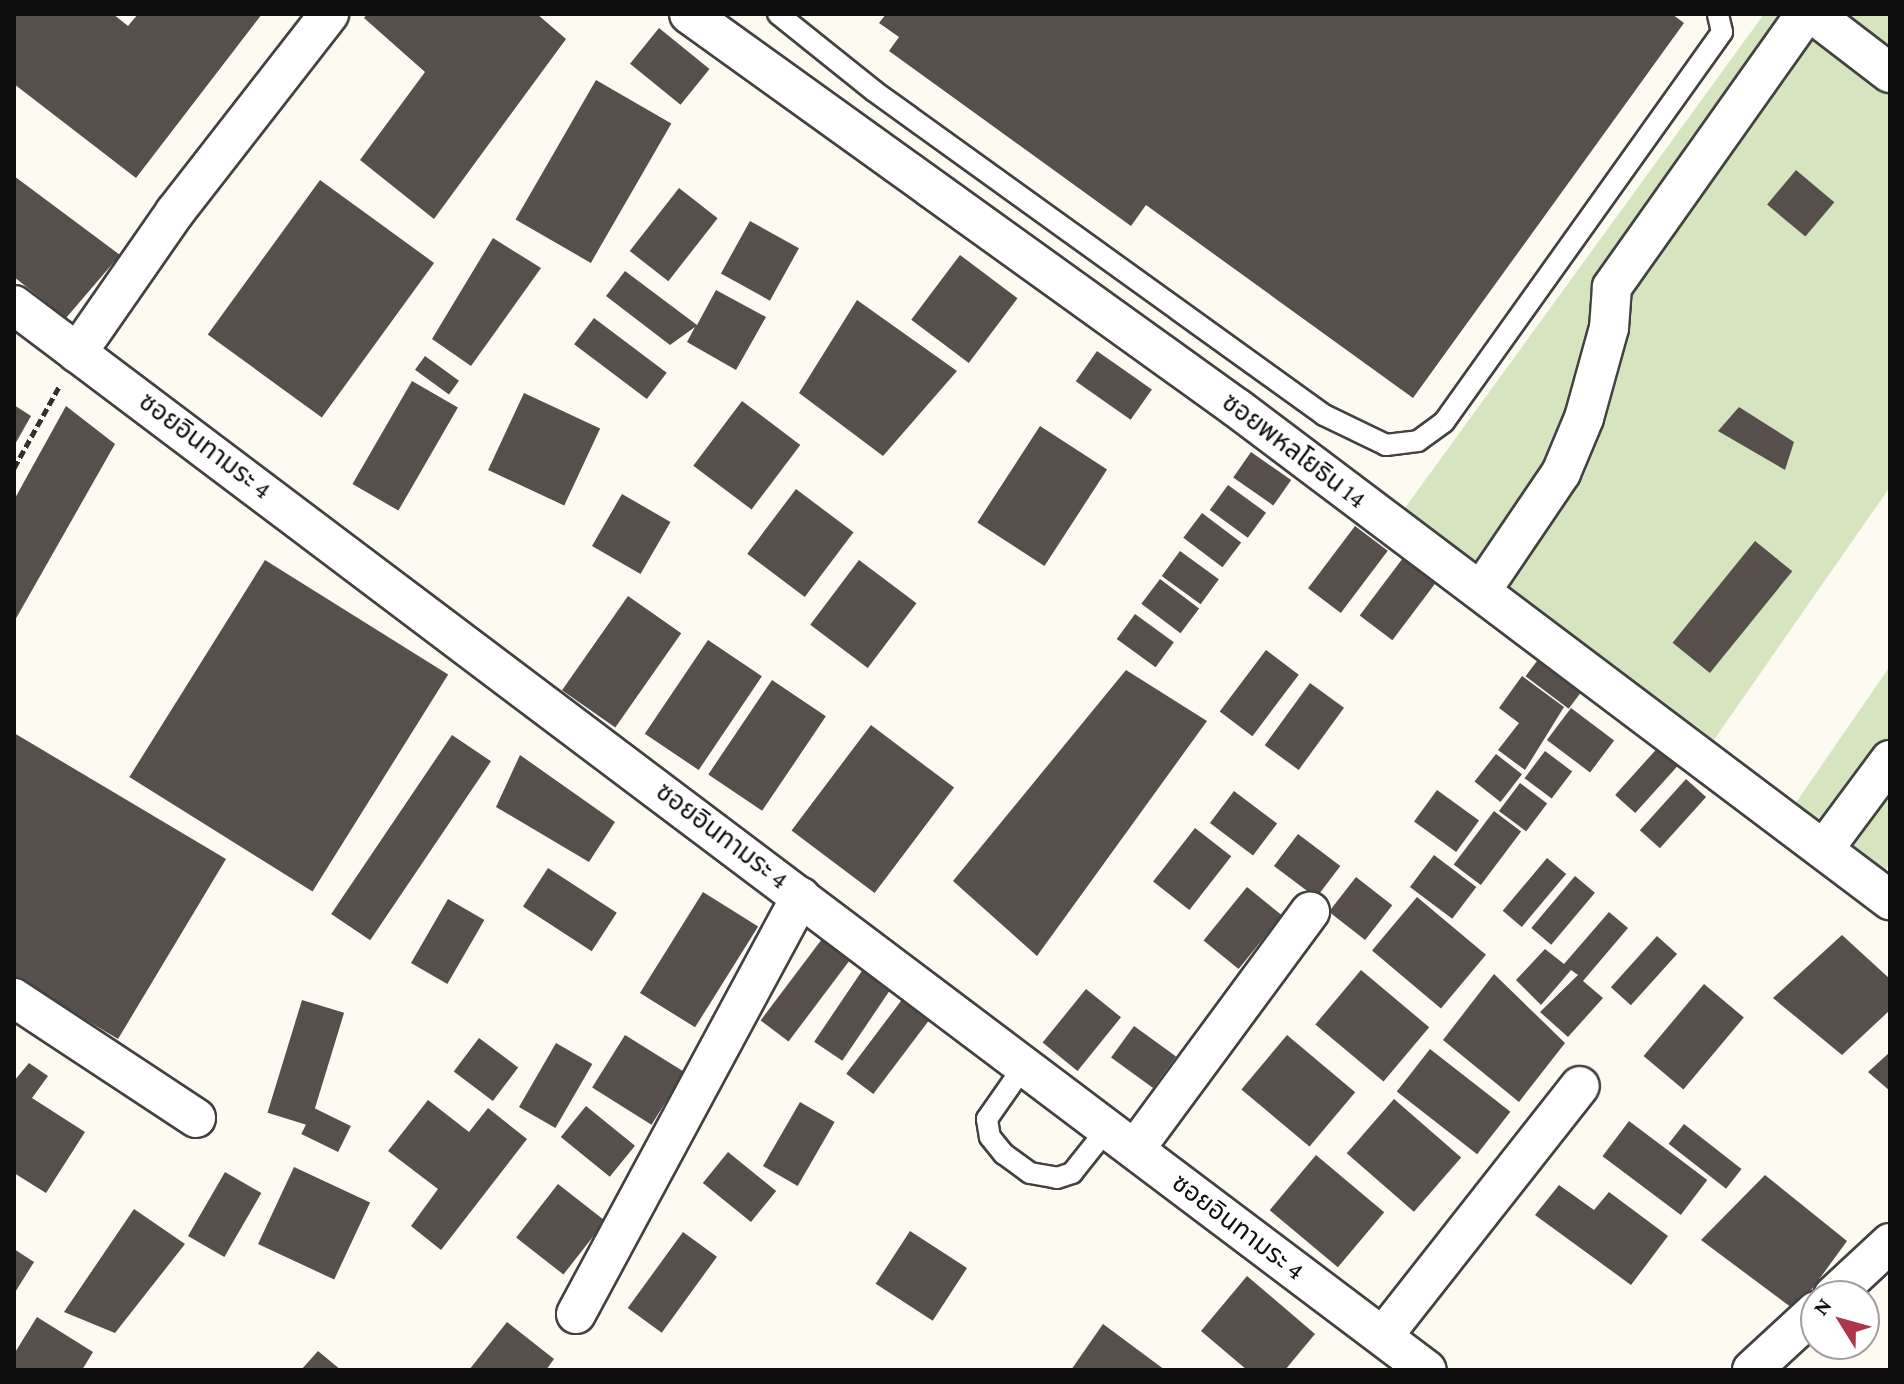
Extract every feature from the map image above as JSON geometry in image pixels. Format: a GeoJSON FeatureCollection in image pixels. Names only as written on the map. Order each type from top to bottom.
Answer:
{"type":"FeatureCollection","features":[{"type":"Feature","properties":{"kind":"street"},"geometry":{"type":"LineString","coordinates":[[77,353],[175,212],[329,14]]}},
{"type":"Feature","properties":{"kind":"street","name":"ซอยพหลโยธิน 14"},"geometry":{"type":"LineString","coordinates":[[689,14],[1237,408],[1890,900]]}},
{"type":"Feature","properties":{"kind":"street"},"geometry":{"type":"LineString","coordinates":[[1481,591],[1561,473],[1584,418],[1609,328],[1612,287],[1805,14]]}},
{"type":"Feature","properties":{"kind":"street"},"geometry":{"type":"LineString","coordinates":[[1813,14],[1890,73]]}},
{"type":"Feature","properties":{"kind":"street","name":"ซอยอินทามระ 4"},"geometry":{"type":"LineString","coordinates":[[14,305],[1427,1370]]}},
{"type":"Feature","properties":{"kind":"street"},"geometry":{"type":"LineString","coordinates":[[1824,849],[1890,760]]}},
{"type":"Feature","properties":{"kind":"street"},"geometry":{"type":"LineString","coordinates":[[576,1314],[801,897]]}},
{"type":"Feature","properties":{"kind":"street"},"geometry":{"type":"LineString","coordinates":[[1121,1139],[1310,912]]}},
{"type":"Feature","properties":{"kind":"street"},"geometry":{"type":"LineString","coordinates":[[14,998],[196,1118]]}},
{"type":"Feature","properties":{"kind":"street"},"geometry":{"type":"LineString","coordinates":[[1383,1336],[1580,1086]]}},
{"type":"Feature","properties":{"kind":"street"},"geometry":{"type":"LineString","coordinates":[[1850,1280],[1890,1243]]}},
{"type":"Feature","properties":{"kind":"street"},"geometry":{"type":"LineString","coordinates":[[1752,1370],[1800,1326]]}},
{"type":"Feature","properties":{"kind":"lane"},"geometry":{"type":"LineString","coordinates":[[778,14],[874,91],[1324,415],[1386,445],[1418,441],[1444,422],[1722,32],[1718,14]]}},
{"type":"Feature","properties":{"kind":"lane"},"geometry":{"type":"LineString","coordinates":[[1024,1066],[987,1119],[990,1137],[1004,1154],[1030,1173],[1057,1178],[1072,1173],[1121,1139]]}},
{"type":"Feature","properties":{"kind":"path"},"geometry":{"type":"LineString","coordinates":[[14,468],[77,353]]}},
{"type":"Feature","properties":{"kind":"green space"},"geometry":{"type":"Polygon","coordinates":[[[1764,14],[1890,14],[1890,487],[1711,744],[1402,512],[1764,14]]]}},
{"type":"Feature","properties":{"kind":"green space"},"geometry":{"type":"Polygon","coordinates":[[[1890,666],[1890,864],[1882,875],[1793,807],[1890,666]]]}},
{"type":"Feature","properties":{"kind":"building"},"geometry":{"type":"Polygon","coordinates":[[[14,14],[113,14],[128,26],[138,14],[262,14],[136,178],[14,84],[14,14]]]}},
{"type":"Feature","properties":{"kind":"building"},"geometry":{"type":"Polygon","coordinates":[[[367,14],[537,14],[566,39],[434,219],[360,160],[425,72],[364,18],[367,14]]]}},
{"type":"Feature","properties":{"kind":"building"},"geometry":{"type":"Polygon","coordinates":[[[886,14],[1672,14],[1684,23],[1413,398],[1146,205],[1131,226],[889,51],[899,37],[879,23],[886,14]]]}},
{"type":"Feature","properties":{"kind":"building"},"geometry":{"type":"Polygon","coordinates":[[[659,28],[710,69],[681,105],[630,64],[659,28]]]}},
{"type":"Feature","properties":{"kind":"building"},"geometry":{"type":"Polygon","coordinates":[[[596,80],[671,124],[591,263],[516,219],[596,80]]]}},
{"type":"Feature","properties":{"kind":"building"},"geometry":{"type":"Polygon","coordinates":[[[1796,170],[1834,202],[1805,237],[1767,204],[1796,170]]]}},
{"type":"Feature","properties":{"kind":"building"},"geometry":{"type":"Polygon","coordinates":[[[14,176],[120,255],[66,318],[14,277],[14,176]]]}},
{"type":"Feature","properties":{"kind":"building"},"geometry":{"type":"Polygon","coordinates":[[[320,180],[434,263],[322,417],[208,335],[320,180]]]}},
{"type":"Feature","properties":{"kind":"building"},"geometry":{"type":"Polygon","coordinates":[[[679,188],[718,218],[668,281],[630,251],[679,188]]]}},
{"type":"Feature","properties":{"kind":"building"},"geometry":{"type":"Polygon","coordinates":[[[750,221],[799,248],[770,301],[721,273],[750,221]]]}},
{"type":"Feature","properties":{"kind":"building"},"geometry":{"type":"Polygon","coordinates":[[[493,238],[541,268],[471,366],[432,339],[493,238]]]}},
{"type":"Feature","properties":{"kind":"building"},"geometry":{"type":"Polygon","coordinates":[[[960,255],[1018,298],[969,363],[911,320],[960,255]]]}},
{"type":"Feature","properties":{"kind":"building"},"geometry":{"type":"Polygon","coordinates":[[[625,271],[697,325],[716,290],[766,317],[736,370],[687,342],[695,327],[670,345],[606,296],[625,271]]]}},
{"type":"Feature","properties":{"kind":"building"},"geometry":{"type":"Polygon","coordinates":[[[857,300],[957,371],[883,456],[799,393],[857,300]]]}},
{"type":"Feature","properties":{"kind":"building"},"geometry":{"type":"Polygon","coordinates":[[[594,318],[667,373],[647,399],[574,344],[594,318]]]}},
{"type":"Feature","properties":{"kind":"building"},"geometry":{"type":"Polygon","coordinates":[[[1097,351],[1152,389],[1131,420],[1076,381],[1097,351]]]}},
{"type":"Feature","properties":{"kind":"building"},"geometry":{"type":"Polygon","coordinates":[[[425,356],[459,381],[449,394],[415,370],[425,356]]]}},
{"type":"Feature","properties":{"kind":"building"},"geometry":{"type":"Polygon","coordinates":[[[412,381],[458,408],[398,511],[352,484],[412,381]]]}},
{"type":"Feature","properties":{"kind":"building"},"geometry":{"type":"Polygon","coordinates":[[[524,393],[600,428],[564,506],[488,470],[524,393]]]}},
{"type":"Feature","properties":{"kind":"building"},"geometry":{"type":"Polygon","coordinates":[[[742,401],[800,445],[752,510],[693,466],[742,401]]]}},
{"type":"Feature","properties":{"kind":"building"},"geometry":{"type":"Polygon","coordinates":[[[14,405],[31,416],[14,446],[14,405]]]}},
{"type":"Feature","properties":{"kind":"building"},"geometry":{"type":"Polygon","coordinates":[[[66,406],[115,444],[14,622],[14,500],[66,406]]]}},
{"type":"Feature","properties":{"kind":"building"},"geometry":{"type":"Polygon","coordinates":[[[1739,407],[1794,442],[1785,470],[1718,431],[1739,407]]]}},
{"type":"Feature","properties":{"kind":"building"},"geometry":{"type":"Polygon","coordinates":[[[1040,426],[1107,470],[1044,566],[977,522],[1040,426]]]}},
{"type":"Feature","properties":{"kind":"building"},"geometry":{"type":"Polygon","coordinates":[[[1251,452],[1291,480],[1273,505],[1233,477],[1251,452]]]}},
{"type":"Feature","properties":{"kind":"building"},"geometry":{"type":"Polygon","coordinates":[[[1228,485],[1266,513],[1248,538],[1210,510],[1228,485]]]}},
{"type":"Feature","properties":{"kind":"building"},"geometry":{"type":"Polygon","coordinates":[[[796,489],[854,532],[805,597],[747,554],[796,489]]]}},
{"type":"Feature","properties":{"kind":"building"},"geometry":{"type":"Polygon","coordinates":[[[622,494],[670,522],[640,574],[592,546],[622,494]]]}},
{"type":"Feature","properties":{"kind":"building"},"geometry":{"type":"Polygon","coordinates":[[[1202,513],[1241,542],[1222,567],[1183,538],[1202,513]]]}},
{"type":"Feature","properties":{"kind":"building"},"geometry":{"type":"Polygon","coordinates":[[[1355,526],[1388,551],[1341,613],[1308,588],[1355,526]]]}},
{"type":"Feature","properties":{"kind":"building"},"geometry":{"type":"Polygon","coordinates":[[[1755,541],[1792,571],[1710,673],[1673,643],[1755,541]]]}},
{"type":"Feature","properties":{"kind":"building"},"geometry":{"type":"Polygon","coordinates":[[[1180,551],[1219,579],[1201,604],[1162,576],[1180,551]]]}},
{"type":"Feature","properties":{"kind":"building"},"geometry":{"type":"Polygon","coordinates":[[[1406,554],[1439,579],[1392,640],[1360,615],[1406,554]]]}},
{"type":"Feature","properties":{"kind":"building"},"geometry":{"type":"Polygon","coordinates":[[[265,560],[448,674],[313,892],[129,777],[265,560]]]}},
{"type":"Feature","properties":{"kind":"building"},"geometry":{"type":"Polygon","coordinates":[[[859,560],[917,603],[868,668],[810,625],[859,560]]]}},
{"type":"Feature","properties":{"kind":"building"},"geometry":{"type":"Polygon","coordinates":[[[1160,579],[1199,608],[1180,633],[1141,604],[1160,579]]]}},
{"type":"Feature","properties":{"kind":"building"},"geometry":{"type":"Polygon","coordinates":[[[628,596],[681,633],[615,727],[562,690],[628,596]]]}},
{"type":"Feature","properties":{"kind":"building"},"geometry":{"type":"Polygon","coordinates":[[[1135,614],[1174,642],[1156,667],[1117,639],[1135,614]]]}},
{"type":"Feature","properties":{"kind":"building"},"geometry":{"type":"Polygon","coordinates":[[[708,640],[762,676],[699,770],[645,734],[708,640]]]}},
{"type":"Feature","properties":{"kind":"building"},"geometry":{"type":"Polygon","coordinates":[[[1549,645],[1592,677],[1569,709],[1526,676],[1549,645]]]}},
{"type":"Feature","properties":{"kind":"building"},"geometry":{"type":"Polygon","coordinates":[[[1266,650],[1299,675],[1252,736],[1220,711],[1266,650]]]}},
{"type":"Feature","properties":{"kind":"building"},"geometry":{"type":"Polygon","coordinates":[[[1126,670],[1207,721],[1037,956],[953,881],[1126,670]]]}},
{"type":"Feature","properties":{"kind":"building"},"geometry":{"type":"Polygon","coordinates":[[[1522,676],[1564,707],[1525,770],[1498,750],[1519,723],[1499,708],[1522,676]]]}},
{"type":"Feature","properties":{"kind":"building"},"geometry":{"type":"Polygon","coordinates":[[[772,680],[826,716],[762,811],[708,775],[772,680]]]}},
{"type":"Feature","properties":{"kind":"building"},"geometry":{"type":"Polygon","coordinates":[[[1310,683],[1344,708],[1299,770],[1265,745],[1310,683]]]}},
{"type":"Feature","properties":{"kind":"building"},"geometry":{"type":"Polygon","coordinates":[[[1571,708],[1614,740],[1590,772],[1547,740],[1571,708]]]}},
{"type":"Feature","properties":{"kind":"building"},"geometry":{"type":"Polygon","coordinates":[[[871,725],[954,788],[875,893],[792,830],[871,725]]]}},
{"type":"Feature","properties":{"kind":"building"},"geometry":{"type":"Polygon","coordinates":[[[14,733],[226,859],[118,1039],[14,977],[14,733]]]}},
{"type":"Feature","properties":{"kind":"building"},"geometry":{"type":"Polygon","coordinates":[[[452,735],[491,761],[370,940],[331,914],[452,735]]]}},
{"type":"Feature","properties":{"kind":"building"},"geometry":{"type":"Polygon","coordinates":[[[1662,743],[1682,761],[1635,813],[1615,795],[1662,743]]]}},
{"type":"Feature","properties":{"kind":"building"},"geometry":{"type":"Polygon","coordinates":[[[1545,751],[1572,771],[1552,799],[1525,778],[1545,751]]]}},
{"type":"Feature","properties":{"kind":"building"},"geometry":{"type":"Polygon","coordinates":[[[1496,754],[1522,774],[1500,802],[1474,782],[1496,754]]]}},
{"type":"Feature","properties":{"kind":"building"},"geometry":{"type":"Polygon","coordinates":[[[520,755],[615,822],[589,862],[496,807],[520,755]]]}},
{"type":"Feature","properties":{"kind":"building"},"geometry":{"type":"Polygon","coordinates":[[[1686,779],[1706,797],[1660,848],[1640,830],[1686,779]]]}},
{"type":"Feature","properties":{"kind":"building"},"geometry":{"type":"Polygon","coordinates":[[[1520,783],[1547,803],[1526,831],[1499,811],[1520,783]]]}},
{"type":"Feature","properties":{"kind":"building"},"geometry":{"type":"Polygon","coordinates":[[[1437,790],[1479,821],[1456,852],[1414,822],[1437,790]]]}},
{"type":"Feature","properties":{"kind":"building"},"geometry":{"type":"Polygon","coordinates":[[[1234,791],[1277,823],[1253,855],[1210,823],[1234,791]]]}},
{"type":"Feature","properties":{"kind":"building"},"geometry":{"type":"Polygon","coordinates":[[[1494,811],[1521,831],[1481,885],[1454,865],[1494,811]]]}},
{"type":"Feature","properties":{"kind":"building"},"geometry":{"type":"Polygon","coordinates":[[[1195,828],[1231,856],[1189,910],[1153,882],[1195,828]]]}},
{"type":"Feature","properties":{"kind":"building"},"geometry":{"type":"Polygon","coordinates":[[[1298,834],[1340,866],[1316,898],[1274,866],[1298,834]]]}},
{"type":"Feature","properties":{"kind":"building"},"geometry":{"type":"Polygon","coordinates":[[[1434,855],[1476,887],[1452,919],[1410,887],[1434,855]]]}},
{"type":"Feature","properties":{"kind":"building"},"geometry":{"type":"Polygon","coordinates":[[[1547,858],[1566,874],[1522,927],[1503,911],[1547,858]]]}},
{"type":"Feature","properties":{"kind":"building"},"geometry":{"type":"Polygon","coordinates":[[[548,868],[617,913],[592,951],[523,907],[548,868]]]}},
{"type":"Feature","properties":{"kind":"building"},"geometry":{"type":"Polygon","coordinates":[[[1575,876],[1595,893],[1551,945],[1531,928],[1575,876]]]}},
{"type":"Feature","properties":{"kind":"building"},"geometry":{"type":"Polygon","coordinates":[[[1356,877],[1392,905],[1365,940],[1329,912],[1356,877]]]}},
{"type":"Feature","properties":{"kind":"building"},"geometry":{"type":"Polygon","coordinates":[[[1247,887],[1282,915],[1239,969],[1204,941],[1247,887]]]}},
{"type":"Feature","properties":{"kind":"building"},"geometry":{"type":"Polygon","coordinates":[[[703,892],[758,926],[695,1027],[640,993],[703,892]]]}},
{"type":"Feature","properties":{"kind":"building"},"geometry":{"type":"Polygon","coordinates":[[[1417,897],[1486,955],[1441,1008],[1372,951],[1417,897]]]}},
{"type":"Feature","properties":{"kind":"building"},"geometry":{"type":"Polygon","coordinates":[[[448,899],[484,920],[447,984],[411,963],[448,899]]]}},
{"type":"Feature","properties":{"kind":"building"},"geometry":{"type":"Polygon","coordinates":[[[1609,912],[1628,928],[1583,981],[1603,998],[1568,1037],[1540,1012],[1578,975],[1571,970],[1541,1005],[1516,980],[1545,949],[1564,964],[1609,912]]]}},
{"type":"Feature","properties":{"kind":"building"},"geometry":{"type":"Polygon","coordinates":[[[825,935],[853,956],[789,1042],[761,1020],[825,935]]]}},
{"type":"Feature","properties":{"kind":"building"},"geometry":{"type":"Polygon","coordinates":[[[1842,935],[1890,979],[1890,1010],[1842,1055],[1773,998],[1842,935]]]}},
{"type":"Feature","properties":{"kind":"building"},"geometry":{"type":"Polygon","coordinates":[[[1657,936],[1677,954],[1631,1005],[1611,987],[1657,936]]]}},
{"type":"Feature","properties":{"kind":"building"},"geometry":{"type":"Polygon","coordinates":[[[874,953],[902,972],[842,1061],[814,1042],[874,953]]]}},
{"type":"Feature","properties":{"kind":"building"},"geometry":{"type":"Polygon","coordinates":[[[1361,970],[1429,1027],[1384,1082],[1315,1024],[1361,970]]]}},
{"type":"Feature","properties":{"kind":"building"},"geometry":{"type":"Polygon","coordinates":[[[1494,974],[1565,1043],[1519,1102],[1443,1040],[1494,974]]]}},
{"type":"Feature","properties":{"kind":"building"},"geometry":{"type":"Polygon","coordinates":[[[1704,984],[1744,1017],[1683,1089],[1644,1056],[1704,984]]]}},
{"type":"Feature","properties":{"kind":"building"},"geometry":{"type":"Polygon","coordinates":[[[910,989],[937,1009],[873,1094],[846,1074],[910,989]]]}},
{"type":"Feature","properties":{"kind":"building"},"geometry":{"type":"Polygon","coordinates":[[[1086,989],[1121,1017],[1078,1071],[1043,1043],[1086,989]]]}},
{"type":"Feature","properties":{"kind":"building"},"geometry":{"type":"Polygon","coordinates":[[[302,1000],[344,1013],[310,1126],[268,1113],[302,1000]]]}},
{"type":"Feature","properties":{"kind":"building"},"geometry":{"type":"Polygon","coordinates":[[[1134,1026],[1176,1057],[1153,1088],[1111,1058],[1134,1026]]]}},
{"type":"Feature","properties":{"kind":"building"},"geometry":{"type":"Polygon","coordinates":[[[625,1035],[684,1072],[652,1125],[592,1088],[625,1035]]]}},
{"type":"Feature","properties":{"kind":"building"},"geometry":{"type":"Polygon","coordinates":[[[1287,1035],[1355,1092],[1310,1147],[1241,1089],[1287,1035]]]}},
{"type":"Feature","properties":{"kind":"building"},"geometry":{"type":"Polygon","coordinates":[[[479,1038],[518,1067],[493,1101],[454,1072],[479,1038]]]}},
{"type":"Feature","properties":{"kind":"building"},"geometry":{"type":"Polygon","coordinates":[[[556,1043],[592,1064],[555,1128],[519,1107],[556,1043]]]}},
{"type":"Feature","properties":{"kind":"building"},"geometry":{"type":"Polygon","coordinates":[[[1430,1049],[1510,1112],[1477,1154],[1397,1092],[1430,1049]]]}},
{"type":"Feature","properties":{"kind":"building"},"geometry":{"type":"Polygon","coordinates":[[[1890,1052],[1890,1091],[1868,1072],[1890,1052]]]}},
{"type":"Feature","properties":{"kind":"building"},"geometry":{"type":"Polygon","coordinates":[[[29,1063],[48,1076],[32,1098],[85,1132],[46,1193],[14,1173],[14,1081],[29,1063]]]}},
{"type":"Feature","properties":{"kind":"building"},"geometry":{"type":"Polygon","coordinates":[[[1394,1099],[1461,1157],[1414,1212],[1347,1153],[1394,1099]]]}},
{"type":"Feature","properties":{"kind":"building"},"geometry":{"type":"Polygon","coordinates":[[[428,1100],[469,1132],[488,1108],[527,1139],[441,1250],[411,1226],[438,1189],[388,1151],[428,1100]]]}},
{"type":"Feature","properties":{"kind":"building"},"geometry":{"type":"Polygon","coordinates":[[[800,1102],[835,1122],[798,1186],[763,1166],[800,1102]]]}},
{"type":"Feature","properties":{"kind":"building"},"geometry":{"type":"Polygon","coordinates":[[[586,1106],[635,1146],[610,1177],[561,1137],[586,1106]]]}},
{"type":"Feature","properties":{"kind":"building"},"geometry":{"type":"Polygon","coordinates":[[[314,1108],[351,1126],[338,1152],[301,1134],[314,1108]]]}},
{"type":"Feature","properties":{"kind":"building"},"geometry":{"type":"Polygon","coordinates":[[[1629,1121],[1707,1180],[1681,1215],[1603,1156],[1629,1121]]]}},
{"type":"Feature","properties":{"kind":"building"},"geometry":{"type":"Polygon","coordinates":[[[1684,1124],[1742,1169],[1726,1189],[1669,1144],[1684,1124]]]}},
{"type":"Feature","properties":{"kind":"building"},"geometry":{"type":"Polygon","coordinates":[[[728,1152],[776,1191],[751,1222],[703,1183],[728,1152]]]}},
{"type":"Feature","properties":{"kind":"building"},"geometry":{"type":"Polygon","coordinates":[[[1316,1155],[1384,1212],[1338,1267],[1270,1210],[1316,1155]]]}},
{"type":"Feature","properties":{"kind":"building"},"geometry":{"type":"Polygon","coordinates":[[[294,1167],[370,1202],[334,1280],[258,1244],[294,1167]]]}},
{"type":"Feature","properties":{"kind":"building"},"geometry":{"type":"Polygon","coordinates":[[[225,1172],[261,1193],[224,1257],[188,1236],[225,1172]]]}},
{"type":"Feature","properties":{"kind":"building"},"geometry":{"type":"Polygon","coordinates":[[[1765,1175],[1847,1241],[1819,1280],[1800,1280],[1800,1306],[1796,1311],[1701,1240],[1765,1175]]]}},
{"type":"Feature","properties":{"kind":"building"},"geometry":{"type":"Polygon","coordinates":[[[558,1184],[605,1221],[563,1275],[516,1238],[558,1184]]]}},
{"type":"Feature","properties":{"kind":"building"},"geometry":{"type":"Polygon","coordinates":[[[1559,1185],[1594,1210],[1609,1192],[1668,1236],[1631,1285],[1535,1215],[1559,1185]]]}},
{"type":"Feature","properties":{"kind":"building"},"geometry":{"type":"Polygon","coordinates":[[[134,1209],[185,1244],[115,1333],[64,1312],[134,1209]]]}},
{"type":"Feature","properties":{"kind":"building"},"geometry":{"type":"Polygon","coordinates":[[[910,1231],[967,1268],[933,1321],[876,1284],[910,1231]]]}},
{"type":"Feature","properties":{"kind":"building"},"geometry":{"type":"Polygon","coordinates":[[[683,1232],[717,1257],[662,1333],[628,1308],[683,1232]]]}},
{"type":"Feature","properties":{"kind":"building"},"geometry":{"type":"Polygon","coordinates":[[[14,1249],[34,1262],[14,1294],[14,1249]]]}},
{"type":"Feature","properties":{"kind":"building"},"geometry":{"type":"Polygon","coordinates":[[[1247,1276],[1315,1334],[1285,1370],[1247,1370],[1201,1331],[1247,1276]]]}},
{"type":"Feature","properties":{"kind":"building"},"geometry":{"type":"Polygon","coordinates":[[[37,1317],[93,1352],[82,1370],[14,1370],[14,1354],[37,1317]]]}},
{"type":"Feature","properties":{"kind":"building"},"geometry":{"type":"Polygon","coordinates":[[[507,1322],[554,1359],[546,1370],[469,1370],[507,1322]]]}},
{"type":"Feature","properties":{"kind":"building"},"geometry":{"type":"Polygon","coordinates":[[[1103,1324],[1165,1370],[1071,1370],[1103,1324]]]}},
{"type":"Feature","properties":{"kind":"building"},"geometry":{"type":"Polygon","coordinates":[[[318,1351],[341,1370],[301,1370],[318,1351]]]}}]}
